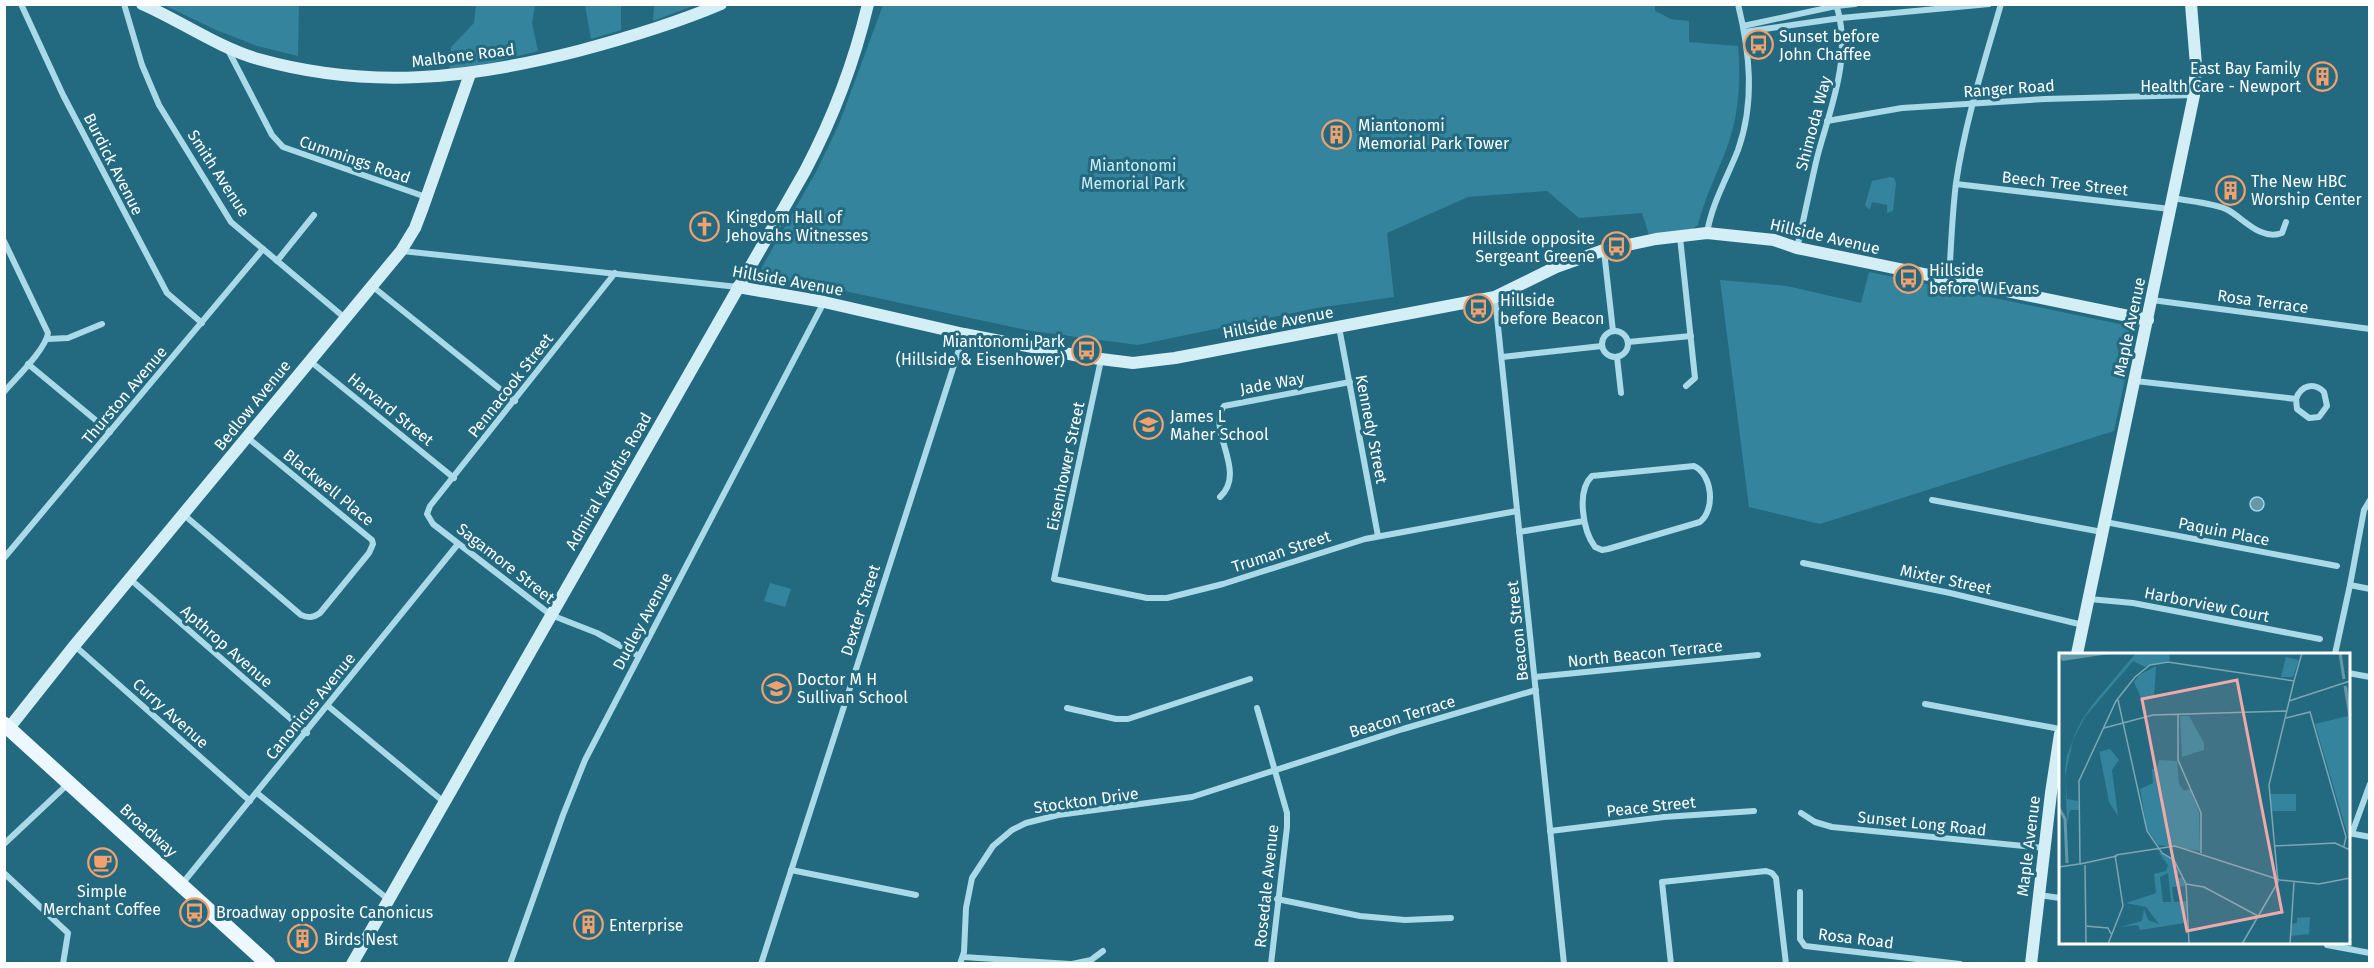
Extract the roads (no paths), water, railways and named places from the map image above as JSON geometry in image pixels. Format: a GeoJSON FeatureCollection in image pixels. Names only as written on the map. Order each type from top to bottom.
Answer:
{"type":"FeatureCollection","features":[{"type":"Feature","properties":{"kind":"main road","name":"Broadway"},"geometry":{"type":"LineString","coordinates":[[7,726],[268,963]]}},
{"type":"Feature","properties":{"kind":"street","name":"Burdick Avenue"},"geometry":{"type":"LineString","coordinates":[[21,4],[63,95],[167,293],[202,323]]}},
{"type":"Feature","properties":{"kind":"street","name":"Smith Avenue"},"geometry":{"type":"LineString","coordinates":[[124,4],[142,65],[159,105],[231,222],[345,318]]}},
{"type":"Feature","properties":{"kind":"street","name":"Malbone Road"},"geometry":{"type":"LineString","coordinates":[[142,4],[226,47],[257,59],[344,75],[413,79],[470,74],[537,61],[647,33],[721,4]]}},
{"type":"Feature","properties":{"kind":"street","name":"Admiral Kalbfus Road"},"geometry":{"type":"LineString","coordinates":[[352,963],[805,171],[826,129],[849,72],[868,4]]}},
{"type":"Feature","properties":{"kind":"street"},"geometry":{"type":"LineString","coordinates":[[1707,232],[1718,193],[1738,148],[1748,108],[1749,55],[1738,4]]}},
{"type":"Feature","properties":{"kind":"street"},"geometry":{"type":"LineString","coordinates":[[1744,29],[1836,5],[1855,4]]}},
{"type":"Feature","properties":{"kind":"street"},"geometry":{"type":"LineString","coordinates":[[1744,29],[1989,4]]}},
{"type":"Feature","properties":{"kind":"street"},"geometry":{"type":"LineString","coordinates":[[1949,280],[1956,184],[1972,104],[2001,4]]}},
{"type":"Feature","properties":{"kind":"street","name":"Maple Avenue"},"geometry":{"type":"LineString","coordinates":[[2077,653],[2194,95],[2196,72],[2191,4]]}},
{"type":"Feature","properties":{"kind":"street","name":"Shimoda Way"},"geometry":{"type":"LineString","coordinates":[[1797,248],[1842,65],[1841,18],[1836,5]]}},
{"type":"Feature","properties":{"kind":"street","name":"Cummings Road"},"geometry":{"type":"LineString","coordinates":[[226,47],[272,135],[283,147],[296,154],[427,197]]}},
{"type":"Feature","properties":{"kind":"street","name":"Bedlow Avenue"},"geometry":{"type":"LineString","coordinates":[[7,726],[401,251],[415,228],[470,74]]}},
{"type":"Feature","properties":{"kind":"street","name":"Ranger Road"},"geometry":{"type":"LineString","coordinates":[[1827,121],[1902,108],[2045,99],[2194,95]]}},
{"type":"Feature","properties":{"kind":"street","name":"Beech Tree Street"},"geometry":{"type":"LineString","coordinates":[[1956,184],[2227,209],[2258,231],[2270,234],[2282,233],[2286,222]]}},
{"type":"Feature","properties":{"kind":"street"},"geometry":{"type":"LineString","coordinates":[[277,261],[314,215]]}},
{"type":"Feature","properties":{"kind":"street","name":"Hillside Avenue"},"geometry":{"type":"LineString","coordinates":[[401,251],[738,287],[824,302],[963,334],[1101,360],[1133,363],[1174,358],[1495,297],[1556,267],[1604,250],[1707,232],[1774,240],[1797,248],[2148,320]]}},
{"type":"Feature","properties":{"kind":"street"},"geometry":{"type":"LineString","coordinates":[[1680,237],[1695,378],[1686,386]]}},
{"type":"Feature","properties":{"kind":"street"},"geometry":{"type":"LineString","coordinates":[[4,241],[46,326],[48,339],[4,392]]}},
{"type":"Feature","properties":{"kind":"street","name":"Thurston Avenue"},"geometry":{"type":"LineString","coordinates":[[4,558],[263,249]]}},
{"type":"Feature","properties":{"kind":"street"},"geometry":{"type":"LineString","coordinates":[[1604,250],[1613,331]]}},
{"type":"Feature","properties":{"kind":"street","name":"Pennacook Street"},"geometry":{"type":"LineString","coordinates":[[427,514],[430,506],[615,273]]}},
{"type":"Feature","properties":{"kind":"street"},"geometry":{"type":"LineString","coordinates":[[372,286],[515,401]]}},
{"type":"Feature","properties":{"kind":"street","name":"Beacon Street"},"geometry":{"type":"LineString","coordinates":[[1495,297],[1564,963]]}},
{"type":"Feature","properties":{"kind":"street","name":"Rosa Terrace"},"geometry":{"type":"LineString","coordinates":[[2152,300],[2370,329]]}},
{"type":"Feature","properties":{"kind":"street","name":"Dudley Avenue"},"geometry":{"type":"LineString","coordinates":[[510,963],[563,814],[585,760],[824,302]]}},
{"type":"Feature","properties":{"kind":"street"},"geometry":{"type":"LineString","coordinates":[[48,339],[68,338],[102,324]]}},
{"type":"Feature","properties":{"kind":"street","name":"Kennedy Street"},"geometry":{"type":"LineString","coordinates":[[1339,327],[1378,536]]}},
{"type":"Feature","properties":{"kind":"street"},"geometry":{"type":"LineString","coordinates":[[1613,331],[1623,333],[1628,342],[1626,352],[1617,357],[1607,354],[1602,346],[1604,336],[1613,331]]}},
{"type":"Feature","properties":{"kind":"street","name":"Dexter Street"},"geometry":{"type":"LineString","coordinates":[[761,963],[963,334]]}},
{"type":"Feature","properties":{"kind":"street"},"geometry":{"type":"LineString","coordinates":[[1628,342],[1691,336]]}},
{"type":"Feature","properties":{"kind":"street"},"geometry":{"type":"LineString","coordinates":[[1502,357],[1602,346]]}},
{"type":"Feature","properties":{"kind":"street"},"geometry":{"type":"LineString","coordinates":[[1617,357],[1621,393]]}},
{"type":"Feature","properties":{"kind":"street","name":"Harvard Street"},"geometry":{"type":"LineString","coordinates":[[310,360],[454,478]]}},
{"type":"Feature","properties":{"kind":"street","name":"Eisenhower Street"},"geometry":{"type":"LineString","coordinates":[[1054,579],[1101,360]]}},
{"type":"Feature","properties":{"kind":"street"},"geometry":{"type":"LineString","coordinates":[[28,364],[110,432]]}},
{"type":"Feature","properties":{"kind":"street"},"geometry":{"type":"LineString","coordinates":[[2134,381],[2296,399]]}},
{"type":"Feature","properties":{"kind":"street","name":"Jade Way"},"geometry":{"type":"LineString","coordinates":[[1220,497],[1229,487],[1230,477],[1220,421],[1224,406],[1350,382]]}},
{"type":"Feature","properties":{"kind":"street"},"geometry":{"type":"LineString","coordinates":[[2311,386],[2316,387],[2324,392],[2327,406],[2319,417],[2309,418],[2300,413],[2296,399],[2301,390],[2311,386]]}},
{"type":"Feature","properties":{"kind":"street","name":"Blackwell Place"},"geometry":{"type":"LineString","coordinates":[[183,514],[301,615],[308,617],[315,616],[369,553],[374,544],[372,540],[248,438]]}},
{"type":"Feature","properties":{"kind":"street"},"geometry":{"type":"LineString","coordinates":[[1694,466],[1703,471],[1707,479],[1710,506],[1706,517],[1700,522],[1602,550],[1591,542],[1584,521],[1584,491],[1587,481],[1592,476],[1694,466]]}},
{"type":"Feature","properties":{"kind":"street","name":"Paquin Place"},"geometry":{"type":"LineString","coordinates":[[1932,500],[2337,566]]}},
{"type":"Feature","properties":{"kind":"street"},"geometry":{"type":"LineString","coordinates":[[2335,653],[2364,510],[2370,500]]}},
{"type":"Feature","properties":{"kind":"street","name":"Truman Street"},"geometry":{"type":"LineString","coordinates":[[1054,579],[1160,599],[1191,593],[1378,536],[1517,511]]}},
{"type":"Feature","properties":{"kind":"street","name":"Sagamore Street"},"geometry":{"type":"LineString","coordinates":[[427,514],[433,524],[551,615],[597,633],[639,656]]}},
{"type":"Feature","properties":{"kind":"street"},"geometry":{"type":"LineString","coordinates":[[1519,532],[1584,521]]}},
{"type":"Feature","properties":{"kind":"street","name":"Canonicus Avenue"},"geometry":{"type":"LineString","coordinates":[[183,884],[458,544]]}},
{"type":"Feature","properties":{"kind":"street","name":"Mixter Street"},"geometry":{"type":"LineString","coordinates":[[1803,563],[1950,592],[2083,625]]}},
{"type":"Feature","properties":{"kind":"street","name":"Apthrop Avenue"},"geometry":{"type":"LineString","coordinates":[[130,579],[307,733]]}},
{"type":"Feature","properties":{"kind":"street"},"geometry":{"type":"LineString","coordinates":[[2350,585],[2370,589]]}},
{"type":"Feature","properties":{"kind":"street","name":"Harborview Court"},"geometry":{"type":"LineString","coordinates":[[2088,598],[2133,603],[2320,639]]}},
{"type":"Feature","properties":{"kind":"street","name":"Curry Avenue"},"geometry":{"type":"LineString","coordinates":[[74,646],[250,801]]}},
{"type":"Feature","properties":{"kind":"street","name":"North Beacon Terrace"},"geometry":{"type":"LineString","coordinates":[[1535,677],[1758,655]]}},
{"type":"Feature","properties":{"kind":"street"},"geometry":{"type":"LineString","coordinates":[[2350,674],[2370,677]]}},
{"type":"Feature","properties":{"kind":"street"},"geometry":{"type":"LineString","coordinates":[[1067,708],[1116,719],[1128,719],[1250,679]]}},
{"type":"Feature","properties":{"kind":"street","name":"Beacon Terrace"},"geometry":{"type":"LineString","coordinates":[[1276,772],[1403,729],[1536,690]]}},
{"type":"Feature","properties":{"kind":"street"},"geometry":{"type":"LineString","coordinates":[[1925,704],[2059,729]]}},
{"type":"Feature","properties":{"kind":"street"},"geometry":{"type":"LineString","coordinates":[[328,706],[444,802]]}},
{"type":"Feature","properties":{"kind":"street","name":"Rosedale Avenue"},"geometry":{"type":"LineString","coordinates":[[1257,708],[1285,802],[1287,827],[1271,963]]}},
{"type":"Feature","properties":{"kind":"street","name":"Maple Avenue"},"geometry":{"type":"LineString","coordinates":[[2031,963],[2044,848],[2059,756]]}},
{"type":"Feature","properties":{"kind":"street","name":"Stockton Drive"},"geometry":{"type":"LineString","coordinates":[[962,960],[966,908],[972,878],[993,846],[1012,830],[1026,823],[1058,815],[1192,797],[1276,772]]}},
{"type":"Feature","properties":{"kind":"street"},"geometry":{"type":"LineString","coordinates":[[4,844],[69,782]]}},
{"type":"Feature","properties":{"kind":"street"},"geometry":{"type":"LineString","coordinates":[[2370,784],[2350,833],[2370,837]]}},
{"type":"Feature","properties":{"kind":"street"},"geometry":{"type":"LineString","coordinates":[[257,793],[389,900]]}},
{"type":"Feature","properties":{"kind":"street","name":"Peace Street"},"geometry":{"type":"LineString","coordinates":[[1550,831],[1664,817],[1754,811]]}},
{"type":"Feature","properties":{"kind":"street","name":"Sunset Long Road"},"geometry":{"type":"LineString","coordinates":[[1801,813],[1815,822],[1832,827],[2044,848]]}},
{"type":"Feature","properties":{"kind":"street"},"geometry":{"type":"LineString","coordinates":[[791,870],[916,896]]}},
{"type":"Feature","properties":{"kind":"street"},"geometry":{"type":"LineString","coordinates":[[1671,963],[1662,882],[1766,871],[1776,878],[1786,963]]}},
{"type":"Feature","properties":{"kind":"street"},"geometry":{"type":"LineString","coordinates":[[4,873],[68,933],[63,963]]}},
{"type":"Feature","properties":{"kind":"street","name":"Rosa Road"},"geometry":{"type":"LineString","coordinates":[[1800,892],[1800,939],[1805,946],[1960,963]]}},
{"type":"Feature","properties":{"kind":"street"},"geometry":{"type":"LineString","coordinates":[[2039,895],[2059,898]]}},
{"type":"Feature","properties":{"kind":"street"},"geometry":{"type":"LineString","coordinates":[[1277,899],[1360,916],[1405,920],[1451,918]]}},
{"type":"Feature","properties":{"kind":"street"},"geometry":{"type":"LineString","coordinates":[[2327,945],[2370,953]]}},
{"type":"Feature","properties":{"kind":"street"},"geometry":{"type":"LineString","coordinates":[[962,960],[1071,963],[1091,960],[1103,951]]}},
{"type":"Feature","properties":{"kind":"place","name":"Sunset before John Chaffee"},"geometry":{"type":"Point","coordinates":[1758,45]}},
{"type":"Feature","properties":{"kind":"place","name":"East Bay Family Health Care - Newport"},"geometry":{"type":"Point","coordinates":[2322,77]}},
{"type":"Feature","properties":{"kind":"place","name":"Miantonomi Memorial Park Tower"},"geometry":{"type":"Point","coordinates":[1337,134]}},
{"type":"Feature","properties":{"kind":"place","name":"The New HBC Worship Center"},"geometry":{"type":"Point","coordinates":[2230,190]}},
{"type":"Feature","properties":{"kind":"place","name":"Kingdom Hall of Jehovahs Witnesses"},"geometry":{"type":"Point","coordinates":[705,226]}},
{"type":"Feature","properties":{"kind":"place","name":"Hillside opposite Sergeant Greene"},"geometry":{"type":"Point","coordinates":[1616,247]}},
{"type":"Feature","properties":{"kind":"place","name":"Hillside before W Evans"},"geometry":{"type":"Point","coordinates":[1908,279]}},
{"type":"Feature","properties":{"kind":"place","name":"Hillside before Beacon"},"geometry":{"type":"Point","coordinates":[1479,309]}},
{"type":"Feature","properties":{"kind":"place","name":"Miantonomi Park (Hillside & Eisenhower)"},"geometry":{"type":"Point","coordinates":[1086,350]}},
{"type":"Feature","properties":{"kind":"place","name":"James L Maher School"},"geometry":{"type":"Point","coordinates":[1149,425]}},
{"type":"Feature","properties":{"kind":"place","name":"Doctor M H Sullivan School"},"geometry":{"type":"Point","coordinates":[776,688]}},
{"type":"Feature","properties":{"kind":"place","name":"Simple Merchant Coffee"},"geometry":{"type":"Point","coordinates":[102,863]}},
{"type":"Feature","properties":{"kind":"place","name":"Broadway opposite Canonicus"},"geometry":{"type":"Point","coordinates":[195,912]}},
{"type":"Feature","properties":{"kind":"place","name":"Enterprise"},"geometry":{"type":"Point","coordinates":[588,925]}},
{"type":"Feature","properties":{"kind":"place","name":"Birds Nest"},"geometry":{"type":"Point","coordinates":[303,939]}},
{"type":"Feature","properties":{"kind":"park label","name":"Miantonomi Memorial Park"},"geometry":{"type":"Point","coordinates":[1133,174]}}]}
